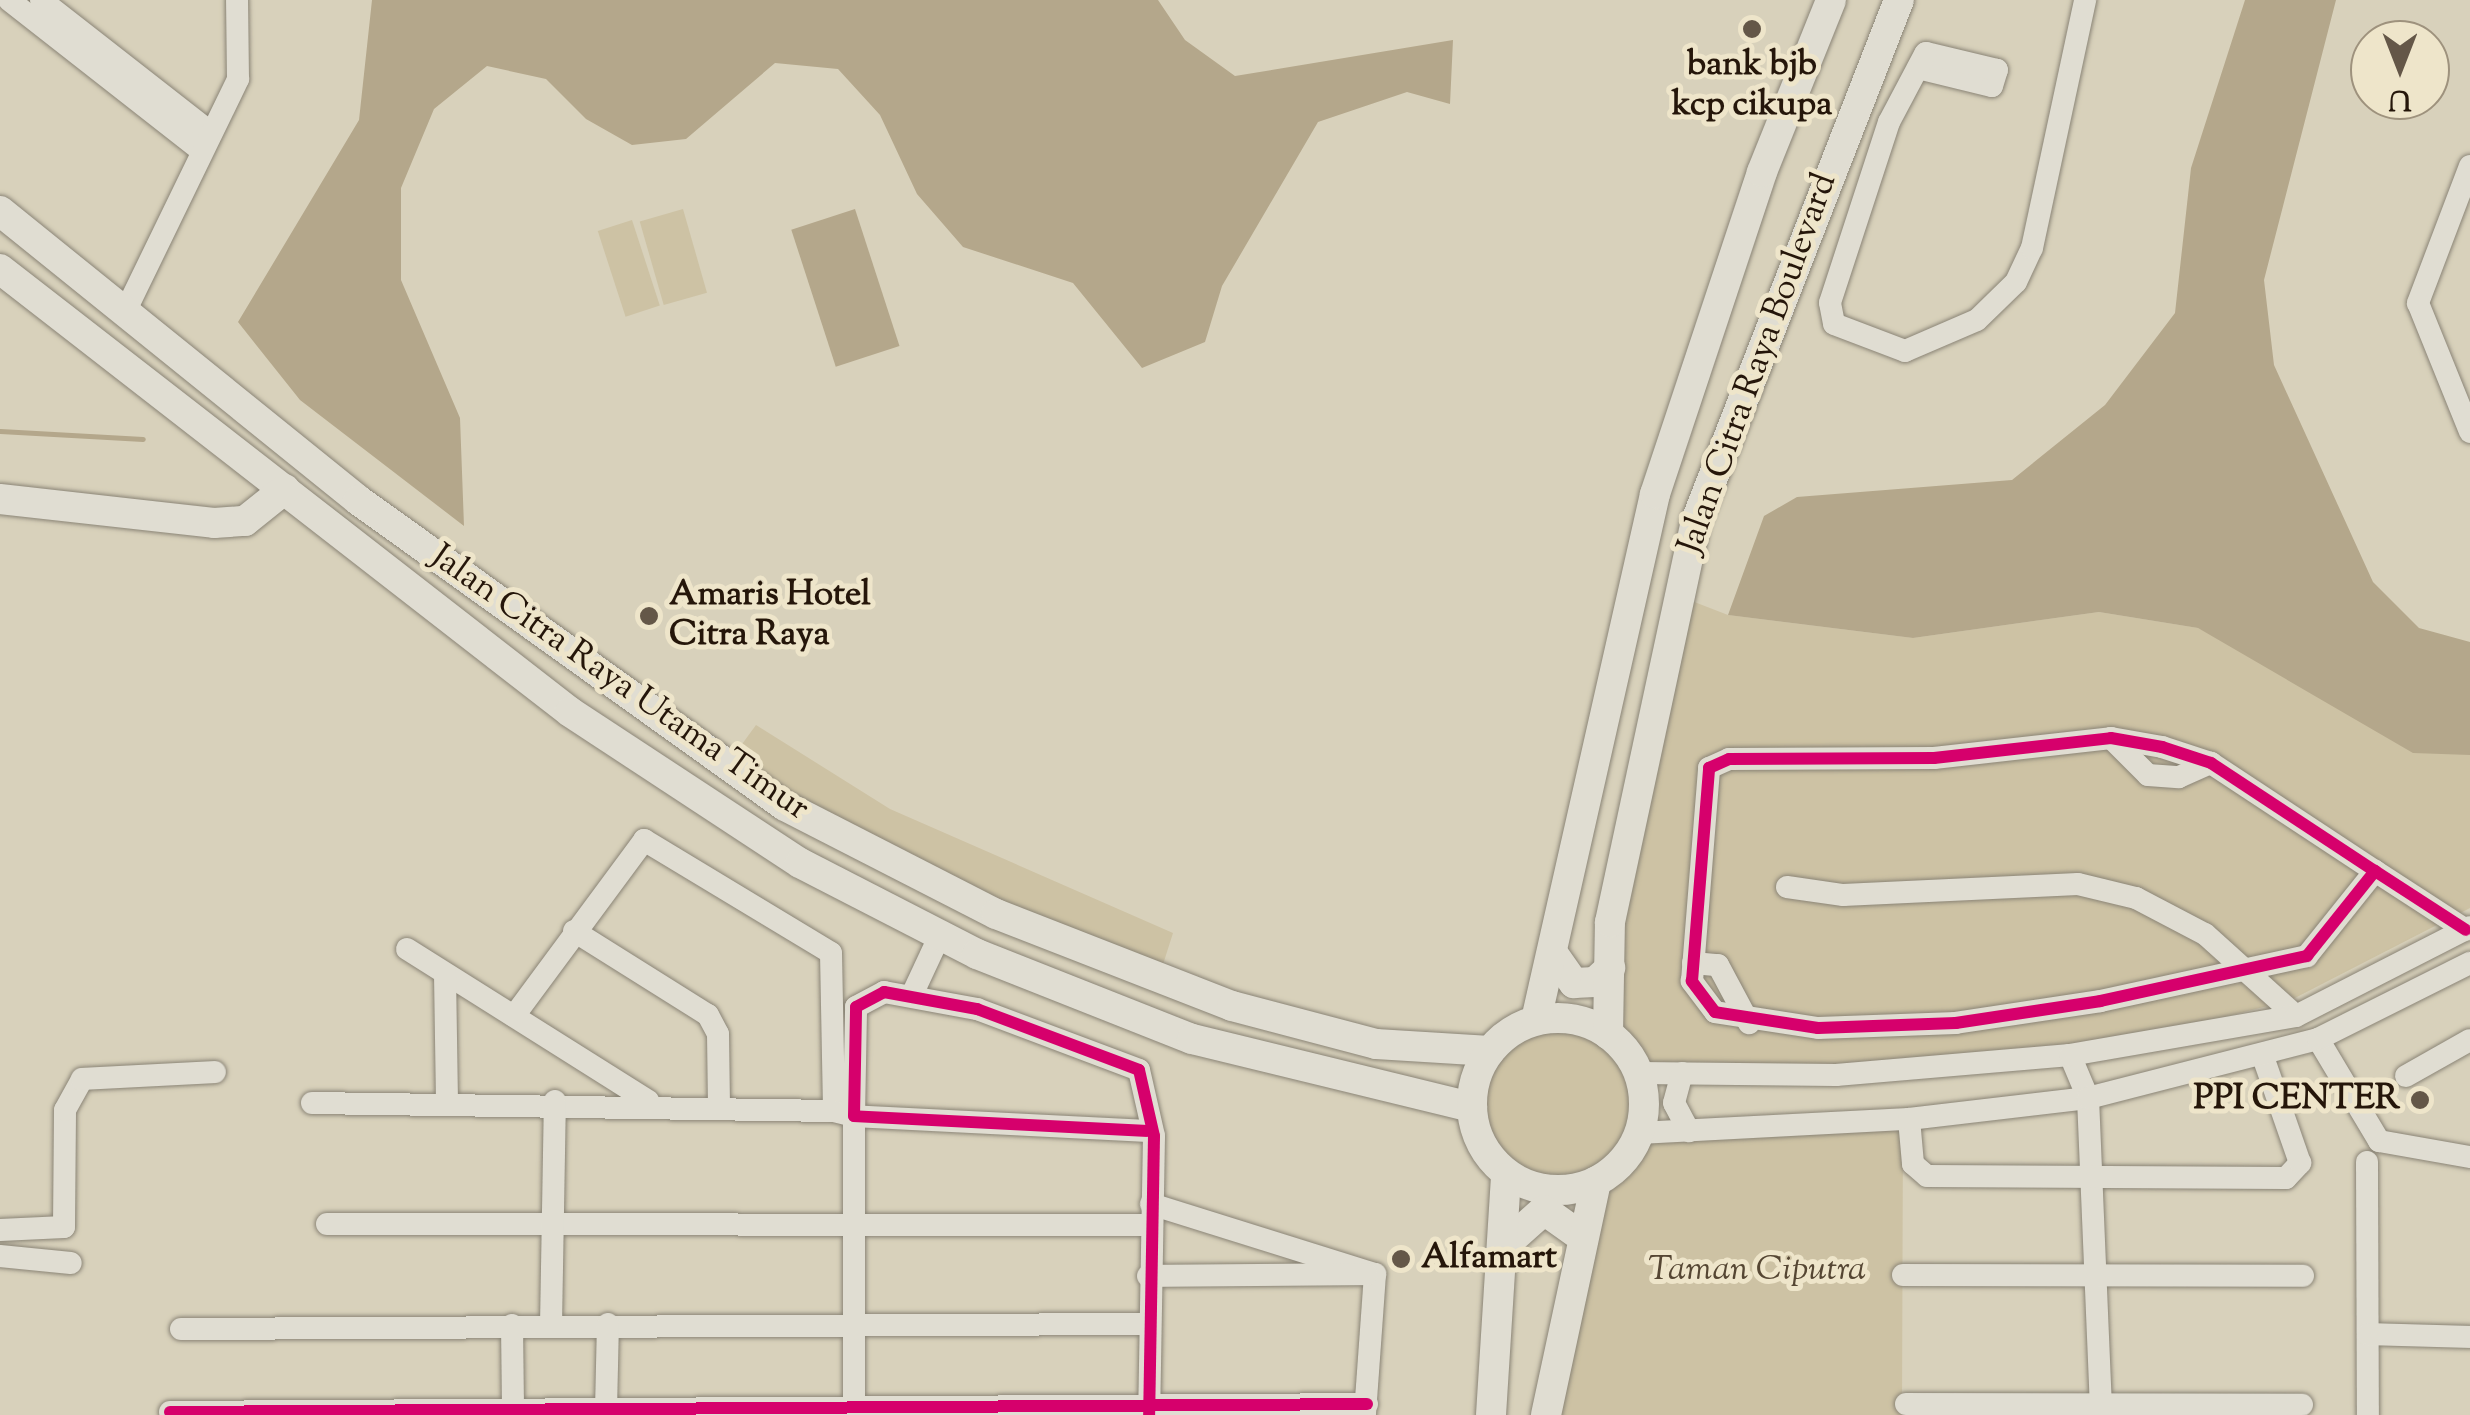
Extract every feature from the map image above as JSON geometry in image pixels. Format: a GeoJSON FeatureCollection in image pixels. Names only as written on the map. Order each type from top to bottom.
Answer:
{"type":"FeatureCollection","features":[{"type":"Feature","properties":{"kind":"main road","name":"Jalan Citra Raya Boulevard"},"geometry":{"type":"LineString","coordinates":[[1536,1020],[1655,494],[1762,172],[1831,0]]}},
{"type":"Feature","properties":{"kind":"main road","name":"Jalan Citra Raya Boulevard"},"geometry":{"type":"LineString","coordinates":[[1608,1034],[1610,922],[1696,521],[1898,0]]}},
{"type":"Feature","properties":{"kind":"main road","name":"Jalan Citra Raya Utama Timur"},"geometry":{"type":"LineString","coordinates":[[5,225],[126,310],[358,500],[784,806],[996,914],[1322,1034],[1490,1051]]}},
{"type":"Feature","properties":{"kind":"main road","name":"Jalan Citra Raya Utama Timur"},"geometry":{"type":"LineString","coordinates":[[0,269],[696,801],[940,935],[1192,1039],[1472,1108]]}},
{"type":"Feature","properties":{"kind":"main road"},"geometry":{"type":"LineString","coordinates":[[0,498],[214,523],[245,521],[285,489]]}},
{"type":"Feature","properties":{"kind":"main road"},"geometry":{"type":"LineString","coordinates":[[506,659],[534,626]]}},
{"type":"Feature","properties":{"kind":"main road"},"geometry":{"type":"LineString","coordinates":[[1552,952],[1574,982],[1595,982],[1610,968]]}},
{"type":"Feature","properties":{"kind":"main road"},"geometry":{"type":"LineString","coordinates":[[1492,1415],[1506,1244],[1506,1178],[1472,1108],[1490,1051],[1536,1020],[1608,1034],[1639,1073],[1639,1133],[1596,1181],[1546,1415]]}},
{"type":"Feature","properties":{"kind":"main road"},"geometry":{"type":"LineString","coordinates":[[1428,1099],[1451,1077],[1440,1048]]}},
{"type":"Feature","properties":{"kind":"main road"},"geometry":{"type":"LineString","coordinates":[[1506,1178],[1545,1188],[1596,1181]]}},
{"type":"Feature","properties":{"kind":"main road"},"geometry":{"type":"LineString","coordinates":[[1506,1244],[1544,1210],[1582,1236]]}},
{"type":"Feature","properties":{"kind":"street"},"geometry":{"type":"LineString","coordinates":[[8,0],[204,140]]}},
{"type":"Feature","properties":{"kind":"street"},"geometry":{"type":"LineString","coordinates":[[41,0],[204,140]]}},
{"type":"Feature","properties":{"kind":"street"},"geometry":{"type":"LineString","coordinates":[[126,310],[204,140],[238,79],[236,0]]}},
{"type":"Feature","properties":{"kind":"street"},"geometry":{"type":"LineString","coordinates":[[1918,68],[1890,122],[1829,315],[1879,347],[1905,351],[1977,320],[2016,282],[2032,248],[2084,0]]}},
{"type":"Feature","properties":{"kind":"street"},"geometry":{"type":"LineString","coordinates":[[2470,166],[2418,303],[2470,432]]}},
{"type":"Feature","properties":{"kind":"street"},"geometry":{"type":"LineString","coordinates":[[2375,871],[2315,952],[2250,974],[1956,1023],[1749,1022],[1702,1004],[1693,963],[1697,849],[1717,761],[1934,758],[2111,738],[2148,776],[2180,777],[2210,763],[2468,929]]}},
{"type":"Feature","properties":{"kind":"street"},"geometry":{"type":"LineString","coordinates":[[514,1016],[638,844],[653,838],[824,947],[833,961],[854,1226],[854,1407]]}},
{"type":"Feature","properties":{"kind":"street"},"geometry":{"type":"LineString","coordinates":[[1787,887],[1843,895],[2078,884],[2173,914],[2296,1016]]}},
{"type":"Feature","properties":{"kind":"street"},"geometry":{"type":"LineString","coordinates":[[1639,1073],[1836,1075],[2070,1055],[2296,1016],[2468,929]]}},
{"type":"Feature","properties":{"kind":"street"},"geometry":{"type":"LineString","coordinates":[[574,931],[708,1015],[718,1034],[719,1102]]}},
{"type":"Feature","properties":{"kind":"street"},"geometry":{"type":"LineString","coordinates":[[912,995],[940,935]]}},
{"type":"Feature","properties":{"kind":"street"},"geometry":{"type":"LineString","coordinates":[[407,949],[651,1103]]}},
{"type":"Feature","properties":{"kind":"street"},"geometry":{"type":"LineString","coordinates":[[1639,1133],[1908,1119],[2088,1098],[2318,1039],[2470,962]]}},
{"type":"Feature","properties":{"kind":"street"},"geometry":{"type":"LineString","coordinates":[[1693,963],[1718,965],[1749,1022]]}},
{"type":"Feature","properties":{"kind":"street"},"geometry":{"type":"LineString","coordinates":[[445,974],[447,1101]]}},
{"type":"Feature","properties":{"kind":"street"},"geometry":{"type":"LineString","coordinates":[[844,1113],[856,1007],[884,992],[977,1009],[1139,1070],[1147,1131],[1150,1214],[1148,1413]]}},
{"type":"Feature","properties":{"kind":"street"},"geometry":{"type":"LineString","coordinates":[[2318,1039],[2379,1141],[2470,1157]]}},
{"type":"Feature","properties":{"kind":"street"},"geometry":{"type":"LineString","coordinates":[[2406,1076],[2470,1040]]}},
{"type":"Feature","properties":{"kind":"street"},"geometry":{"type":"LineString","coordinates":[[2070,1055],[2088,1098],[2100,1276],[2101,1406]]}},
{"type":"Feature","properties":{"kind":"street"},"geometry":{"type":"LineString","coordinates":[[1908,1119],[1919,1174],[2094,1179],[2298,1173],[2263,1056]]}},
{"type":"Feature","properties":{"kind":"street"},"geometry":{"type":"LineString","coordinates":[[0,1230],[64,1227],[65,1110],[82,1079],[216,1072]]}},
{"type":"Feature","properties":{"kind":"street"},"geometry":{"type":"LineString","coordinates":[[1682,1073],[1674,1103],[1689,1131]]}},
{"type":"Feature","properties":{"kind":"street"},"geometry":{"type":"LineString","coordinates":[[551,1325],[555,1101]]}},
{"type":"Feature","properties":{"kind":"street"},"geometry":{"type":"LineString","coordinates":[[312,1103],[719,1102],[1147,1131]]}},
{"type":"Feature","properties":{"kind":"street"},"geometry":{"type":"LineString","coordinates":[[2367,1162],[2368,1415]]}},
{"type":"Feature","properties":{"kind":"street"},"geometry":{"type":"LineString","coordinates":[[327,1224],[854,1226],[1150,1214],[1375,1274]]}},
{"type":"Feature","properties":{"kind":"street"},"geometry":{"type":"LineString","coordinates":[[0,1256],[71,1263]]}},
{"type":"Feature","properties":{"kind":"street"},"geometry":{"type":"LineString","coordinates":[[1148,1276],[1375,1274]]}},
{"type":"Feature","properties":{"kind":"street"},"geometry":{"type":"LineString","coordinates":[[170,1412],[854,1407],[1148,1413],[1366,1410],[1375,1274]]}},
{"type":"Feature","properties":{"kind":"street"},"geometry":{"type":"LineString","coordinates":[[1903,1275],[2303,1276]]}},
{"type":"Feature","properties":{"kind":"street"},"geometry":{"type":"LineString","coordinates":[[182,1329],[854,1322],[1147,1324]]}},
{"type":"Feature","properties":{"kind":"street"},"geometry":{"type":"LineString","coordinates":[[606,1410],[608,1324]]}},
{"type":"Feature","properties":{"kind":"street"},"geometry":{"type":"LineString","coordinates":[[512,1325],[514,1410]]}},
{"type":"Feature","properties":{"kind":"street"},"geometry":{"type":"LineString","coordinates":[[2368,1334],[2470,1337]]}},
{"type":"Feature","properties":{"kind":"street"},"geometry":{"type":"LineString","coordinates":[[1906,1404],[2302,1404]]}},
{"type":"Feature","properties":{"kind":"green space"},"geometry":{"type":"Polygon","coordinates":[[[683,209],[707,293],[664,305],[640,221],[683,209]]]}},
{"type":"Feature","properties":{"kind":"green space"},"geometry":{"type":"Polygon","coordinates":[[[632,220],[660,306],[626,317],[598,231],[632,220]]]}},
{"type":"Feature","properties":{"kind":"green space","name":"Taman Ciputra"},"geometry":{"type":"Polygon","coordinates":[[[1684,598],[1728,615],[1913,638],[2099,612],[2198,628],[2470,755],[2470,908],[2291,1000],[2107,1047],[1836,1075],[1639,1071],[1639,1133],[1903,1119],[1902,1415],[1548,1415],[1595,1181],[1545,1188],[1506,1178],[1479,1137],[1476,1078],[1506,1035],[1536,1020],[1591,1024],[1617,1039],[1616,934],[1684,598]]]}},
{"type":"Feature","properties":{"kind":"green space"},"geometry":{"type":"Polygon","coordinates":[[[756,725],[890,809],[1173,933],[1159,977],[726,766],[756,725]]]}},
{"type":"Feature","properties":{"kind":"shaded area"},"geometry":{"type":"Polygon","coordinates":[[[372,0],[1158,0],[1185,40],[1235,76],[1453,40],[1450,104],[1407,92],[1318,122],[1222,286],[1205,342],[1142,368],[1073,283],[963,247],[917,194],[880,115],[838,69],[775,63],[686,139],[632,145],[586,119],[546,79],[487,66],[434,109],[401,188],[401,280],[460,418],[464,526],[300,400],[238,322],[359,120],[372,0]]]}},
{"type":"Feature","properties":{"kind":"shaded area"},"geometry":{"type":"Polygon","coordinates":[[[2245,0],[2336,0],[2264,280],[2274,365],[2373,582],[2419,628],[2470,642],[2470,755],[2413,753],[2198,628],[2099,612],[1913,638],[1728,615],[1764,516],[1797,497],[2012,480],[2105,405],[2175,313],[2191,168],[2245,0]]]}},
{"type":"Feature","properties":{"kind":"shaded area"},"geometry":{"type":"Polygon","coordinates":[[[855,209],[899,346],[836,367],[791,230],[855,209]]]}},
{"type":"Feature","properties":{"kind":"waterway"},"geometry":{"type":"LineString","coordinates":[[0,431],[143,439]]}},
{"type":"Feature","properties":{"kind":"cycle path"},"geometry":{"type":"LineString","coordinates":[[2375,871],[2307,956],[2101,1001],[1956,1023],[1818,1028],[1715,1012],[1692,981],[1709,768],[1729,759],[1934,758],[2111,738],[2162,747],[2211,763],[2466,930]]}},
{"type":"Feature","properties":{"kind":"cycle path"},"geometry":{"type":"LineString","coordinates":[[1147,1131],[854,1116],[856,1007],[884,992],[977,1009],[1139,1070],[1154,1136],[1149,1415]]}},
{"type":"Feature","properties":{"kind":"cycle path"},"geometry":{"type":"LineString","coordinates":[[170,1412],[1367,1404]]}},
{"type":"Feature","properties":{"kind":"place","name":"bank bjb kcp cikupa"},"geometry":{"type":"Point","coordinates":[1752,29]}},
{"type":"Feature","properties":{"kind":"place","name":"Amaris Hotel Citra Raya"},"geometry":{"type":"Point","coordinates":[649,616]}},
{"type":"Feature","properties":{"kind":"place","name":"PPI CENTER"},"geometry":{"type":"Point","coordinates":[2420,1100]}},
{"type":"Feature","properties":{"kind":"place","name":"Alfamart"},"geometry":{"type":"Point","coordinates":[1401,1259]}}]}
